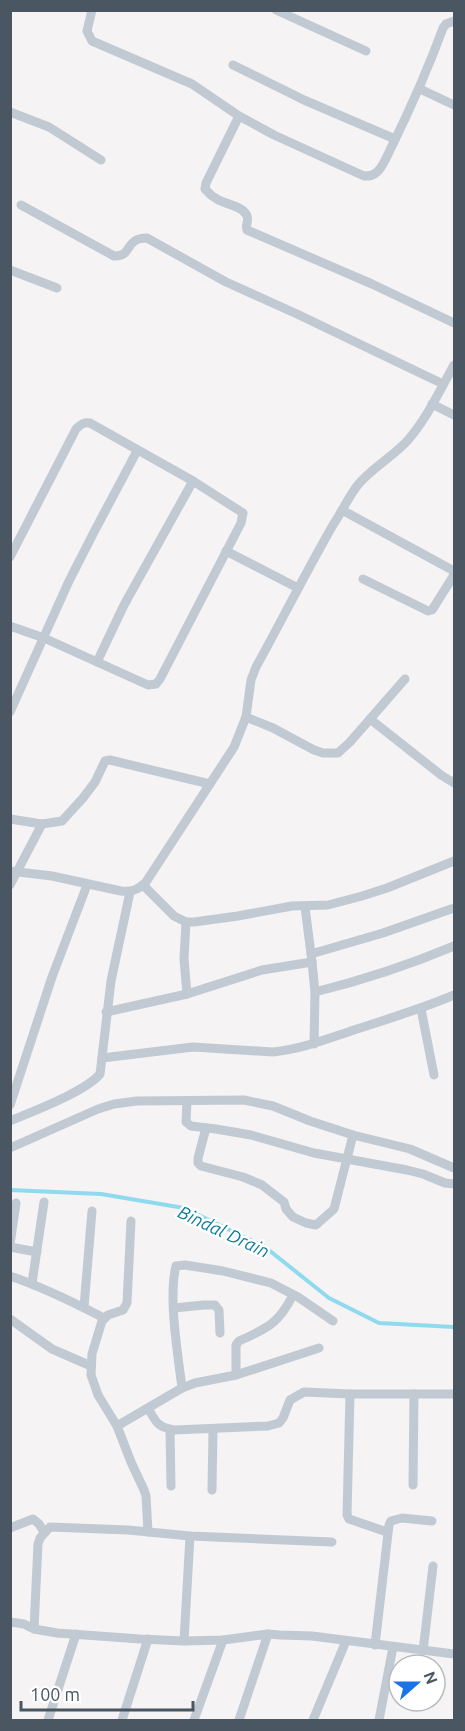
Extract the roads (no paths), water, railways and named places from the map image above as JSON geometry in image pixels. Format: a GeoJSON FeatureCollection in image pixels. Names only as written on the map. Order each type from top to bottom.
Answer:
{"type":"FeatureCollection","features":[{"type":"Feature","properties":{"kind":"street"},"geometry":{"type":"LineString","coordinates":[[92,10],[87,31],[92,41],[192,84],[239,116],[294,145],[364,176],[374,175],[379,170],[420,89],[443,28],[454,21]]}},
{"type":"Feature","properties":{"kind":"street"},"geometry":{"type":"LineString","coordinates":[[276,10],[366,51]]}},
{"type":"Feature","properties":{"kind":"street"},"geometry":{"type":"LineString","coordinates":[[232,65],[304,100],[395,139]]}},
{"type":"Feature","properties":{"kind":"street"},"geometry":{"type":"LineString","coordinates":[[420,89],[454,105]]}},
{"type":"Feature","properties":{"kind":"street"},"geometry":{"type":"LineString","coordinates":[[10,112],[49,127],[101,160]]}},
{"type":"Feature","properties":{"kind":"street"},"geometry":{"type":"LineString","coordinates":[[239,116],[205,189],[217,199],[243,210],[248,218],[247,230],[372,284],[454,323]]}},
{"type":"Feature","properties":{"kind":"street"},"geometry":{"type":"LineString","coordinates":[[21,205],[114,256],[126,254],[133,241],[147,238],[218,279],[443,384]]}},
{"type":"Feature","properties":{"kind":"street"},"geometry":{"type":"LineString","coordinates":[[10,270],[57,288]]}},
{"type":"Feature","properties":{"kind":"street"},"geometry":{"type":"LineString","coordinates":[[14,871],[52,876],[130,892],[143,885],[234,747],[246,717],[251,680],[256,667],[342,510],[357,486],[410,438],[454,365]]}},
{"type":"Feature","properties":{"kind":"street"},"geometry":{"type":"LineString","coordinates":[[432,404],[454,415]]}},
{"type":"Feature","properties":{"kind":"street"},"geometry":{"type":"LineString","coordinates":[[10,557],[76,429],[85,422],[193,481],[243,513],[243,518],[156,684],[148,685],[44,638],[10,626]]}},
{"type":"Feature","properties":{"kind":"street"},"geometry":{"type":"LineString","coordinates":[[10,712],[69,581],[137,451]]}},
{"type":"Feature","properties":{"kind":"street"},"geometry":{"type":"LineString","coordinates":[[97,662],[124,605],[193,481]]}},
{"type":"Feature","properties":{"kind":"street"},"geometry":{"type":"LineString","coordinates":[[342,510],[454,573],[432,610],[428,611],[363,579]]}},
{"type":"Feature","properties":{"kind":"street"},"geometry":{"type":"LineString","coordinates":[[226,551],[298,588]]}},
{"type":"Feature","properties":{"kind":"street"},"geometry":{"type":"LineString","coordinates":[[246,717],[273,728],[314,750],[323,753],[338,753],[405,679]]}},
{"type":"Feature","properties":{"kind":"street"},"geometry":{"type":"LineString","coordinates":[[370,719],[454,783]]}},
{"type":"Feature","properties":{"kind":"street"},"geometry":{"type":"LineString","coordinates":[[10,819],[42,824],[62,821],[95,782],[101,766],[110,759],[210,784]]}},
{"type":"Feature","properties":{"kind":"street"},"geometry":{"type":"LineString","coordinates":[[10,885],[14,871],[42,824]]}},
{"type":"Feature","properties":{"kind":"street"},"geometry":{"type":"LineString","coordinates":[[143,885],[174,916],[186,922],[230,918],[292,906],[328,905],[410,880],[454,861]]}},
{"type":"Feature","properties":{"kind":"street"},"geometry":{"type":"LineString","coordinates":[[11,1104],[52,977],[87,885]]}},
{"type":"Feature","properties":{"kind":"street"},"geometry":{"type":"LineString","coordinates":[[10,1121],[91,1083],[100,1074],[106,1012],[130,892]]}},
{"type":"Feature","properties":{"kind":"street"},"geometry":{"type":"LineString","coordinates":[[305,907],[315,992],[314,1044]]}},
{"type":"Feature","properties":{"kind":"street"},"geometry":{"type":"LineString","coordinates":[[106,1012],[187,994],[262,970],[312,958],[454,908]]}},
{"type":"Feature","properties":{"kind":"street"},"geometry":{"type":"LineString","coordinates":[[186,922],[184,948],[187,994]]}},
{"type":"Feature","properties":{"kind":"street"},"geometry":{"type":"LineString","coordinates":[[315,992],[400,968],[454,946]]}},
{"type":"Feature","properties":{"kind":"street"},"geometry":{"type":"LineString","coordinates":[[102,1058],[193,1047],[273,1052],[314,1044],[421,1009],[454,995]]}},
{"type":"Feature","properties":{"kind":"street"},"geometry":{"type":"LineString","coordinates":[[421,1009],[434,1075]]}},
{"type":"Feature","properties":{"kind":"street"},"geometry":{"type":"LineString","coordinates":[[10,1148],[106,1106],[137,1101],[223,1099],[255,1101],[273,1106],[310,1121],[410,1149],[454,1168]]}},
{"type":"Feature","properties":{"kind":"street"},"geometry":{"type":"LineString","coordinates":[[187,1101],[186,1122],[188,1125],[251,1136],[314,1152],[407,1170],[454,1184]]}},
{"type":"Feature","properties":{"kind":"street"},"geometry":{"type":"LineString","coordinates":[[206,1128],[198,1158],[201,1166],[243,1177],[262,1185],[284,1202],[288,1213],[311,1225],[316,1225],[334,1209],[353,1134]]}},
{"type":"Feature","properties":{"kind":"street"},"geometry":{"type":"LineString","coordinates":[[32,1282],[44,1202]]}},
{"type":"Feature","properties":{"kind":"street"},"geometry":{"type":"LineString","coordinates":[[16,1203],[10,1246],[37,1252]]}},
{"type":"Feature","properties":{"kind":"street"},"geometry":{"type":"LineString","coordinates":[[84,1307],[92,1211]]}},
{"type":"Feature","properties":{"kind":"street"},"geometry":{"type":"LineString","coordinates":[[131,1221],[127,1303],[123,1310],[104,1318],[97,1333],[92,1354],[91,1375],[96,1389],[117,1426],[146,1496],[148,1532]]}},
{"type":"Feature","properties":{"kind":"street"},"geometry":{"type":"LineString","coordinates":[[182,1388],[174,1308],[176,1268],[180,1265],[223,1271],[271,1283],[293,1294],[333,1321]]}},
{"type":"Feature","properties":{"kind":"street"},"geometry":{"type":"LineString","coordinates":[[10,1276],[32,1282],[104,1318]]}},
{"type":"Feature","properties":{"kind":"street"},"geometry":{"type":"LineString","coordinates":[[236,1375],[236,1345],[279,1318],[293,1294]]}},
{"type":"Feature","properties":{"kind":"street"},"geometry":{"type":"LineString","coordinates":[[174,1308],[215,1305],[219,1310],[220,1333]]}},
{"type":"Feature","properties":{"kind":"street"},"geometry":{"type":"LineString","coordinates":[[10,1319],[52,1349],[91,1366]]}},
{"type":"Feature","properties":{"kind":"street"},"geometry":{"type":"LineString","coordinates":[[117,1426],[182,1388],[195,1383],[236,1375],[319,1348]]}},
{"type":"Feature","properties":{"kind":"street"},"geometry":{"type":"LineString","coordinates":[[148,1408],[157,1424],[170,1429],[256,1428],[279,1423],[290,1400],[304,1392],[454,1394]]}},
{"type":"Feature","properties":{"kind":"street"},"geometry":{"type":"LineString","coordinates":[[351,1394],[347,1515],[354,1522],[387,1532]]}},
{"type":"Feature","properties":{"kind":"street"},"geometry":{"type":"LineString","coordinates":[[413,1485],[414,1394]]}},
{"type":"Feature","properties":{"kind":"street"},"geometry":{"type":"LineString","coordinates":[[170,1429],[171,1486]]}},
{"type":"Feature","properties":{"kind":"street"},"geometry":{"type":"LineString","coordinates":[[212,1490],[213,1429]]}},
{"type":"Feature","properties":{"kind":"street"},"geometry":{"type":"LineString","coordinates":[[10,1528],[33,1519],[44,1532]]}},
{"type":"Feature","properties":{"kind":"street"},"geometry":{"type":"LineString","coordinates":[[375,1645],[387,1532],[391,1521],[396,1519],[432,1521]]}},
{"type":"Feature","properties":{"kind":"street"},"geometry":{"type":"LineString","coordinates":[[34,1629],[38,1544],[44,1532],[50,1527],[332,1542]]}},
{"type":"Feature","properties":{"kind":"street"},"geometry":{"type":"LineString","coordinates":[[184,1641],[190,1536]]}},
{"type":"Feature","properties":{"kind":"street"},"geometry":{"type":"LineString","coordinates":[[423,1651],[433,1566]]}},
{"type":"Feature","properties":{"kind":"street"},"geometry":{"type":"LineString","coordinates":[[10,1622],[34,1629],[140,1639],[223,1640],[268,1634],[312,1636],[423,1651],[454,1652]]}},
{"type":"Feature","properties":{"kind":"street"},"geometry":{"type":"LineString","coordinates":[[48,1720],[76,1634]]}},
{"type":"Feature","properties":{"kind":"street"},"geometry":{"type":"LineString","coordinates":[[239,1720],[268,1634]]}},
{"type":"Feature","properties":{"kind":"street"},"geometry":{"type":"LineString","coordinates":[[122,1720],[148,1639]]}},
{"type":"Feature","properties":{"kind":"street"},"geometry":{"type":"LineString","coordinates":[[194,1720],[223,1640]]}},
{"type":"Feature","properties":{"kind":"street"},"geometry":{"type":"LineString","coordinates":[[313,1720],[346,1641]]}},
{"type":"Feature","properties":{"kind":"street"},"geometry":{"type":"LineString","coordinates":[[379,1720],[393,1647]]}},
{"type":"Feature","properties":{"kind":"waterway","name":"Bindal Drain"},"geometry":{"type":"LineString","coordinates":[[10,1190],[101,1194],[184,1208],[265,1247],[329,1298],[379,1323],[454,1327]]}}]}
